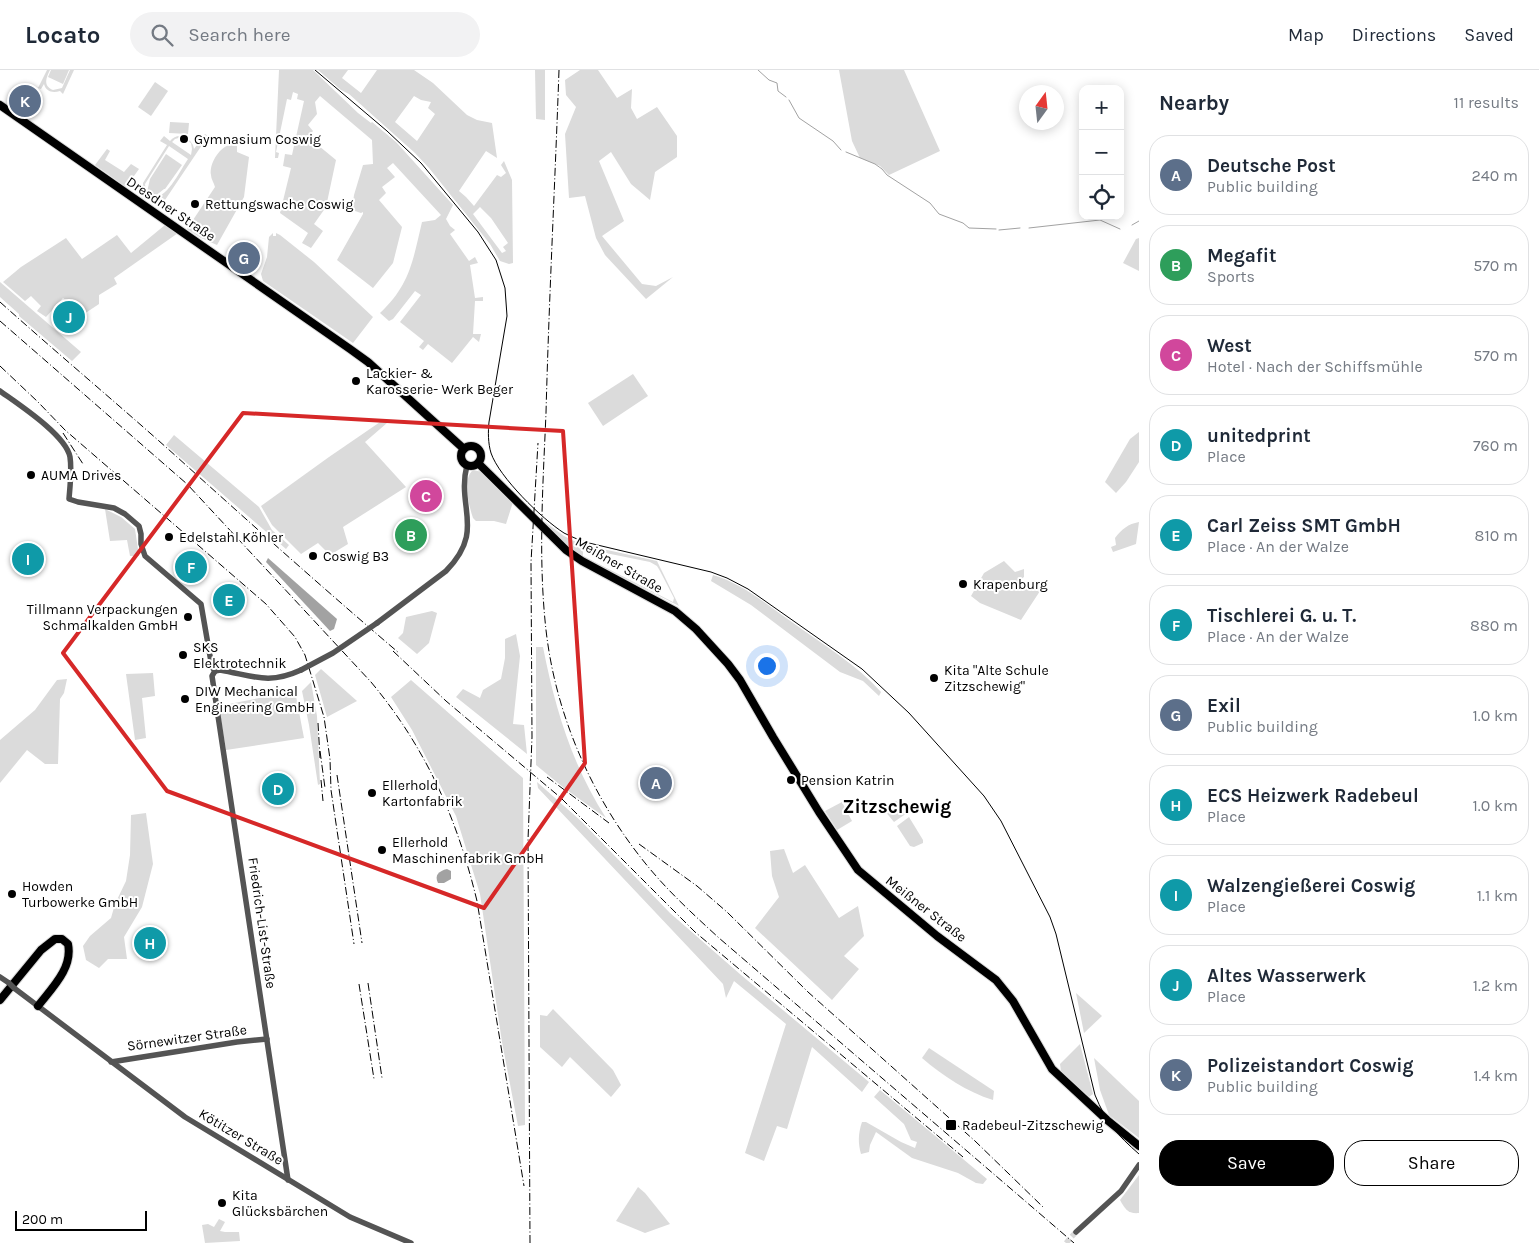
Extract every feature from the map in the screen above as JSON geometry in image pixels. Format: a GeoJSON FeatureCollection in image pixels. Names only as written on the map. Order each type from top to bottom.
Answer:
{"type":"FeatureCollection","features":[{"type":"Feature","properties":{"kind":"main road","name":"Dresdner Straße"},"geometry":{"type":"LineString","coordinates":[[0,106],[350,348],[464,449]]}},
{"type":"Feature","properties":{"kind":"main road"},"geometry":{"type":"LineString","coordinates":[[469,446],[478,449],[480,455],[478,463],[472,466],[467,465],[461,458],[464,449],[469,446]]}},
{"type":"Feature","properties":{"kind":"main road","name":"Meißner Straße"},"geometry":{"type":"LineString","coordinates":[[478,463],[566,550],[582,561],[675,611],[687,620],[728,664],[747,691],[819,812],[858,870],[937,936],[996,980],[1013,1000],[1052,1069],[1107,1120],[1139,1146]]}},
{"type":"Feature","properties":{"kind":"main road"},"geometry":{"type":"LineString","coordinates":[[0,1000],[41,950],[55,939],[62,939],[68,944],[70,953],[68,964],[38,1006]]}},
{"type":"Feature","properties":{"kind":"street","name":"Friedrich-List-Straße"},"geometry":{"type":"LineString","coordinates":[[0,392],[43,423],[68,450],[70,457],[69,499],[114,508],[125,514],[139,526],[141,544],[145,556],[201,604],[212,667],[215,671],[212,676],[288,1180]]}},
{"type":"Feature","properties":{"kind":"street"},"geometry":{"type":"LineString","coordinates":[[215,671],[220,670],[254,678],[270,679],[289,676],[333,653],[377,623],[446,571],[461,552],[469,527],[464,482],[467,465]]}},
{"type":"Feature","properties":{"kind":"street","name":"Kötitzer Straße"},"geometry":{"type":"LineString","coordinates":[[0,977],[185,1117],[350,1217],[411,1243]]}},
{"type":"Feature","properties":{"kind":"street","name":"Sörnewitzer Straße"},"geometry":{"type":"LineString","coordinates":[[111,1062],[237,1042],[267,1040]]}},
{"type":"Feature","properties":{"kind":"street"},"geometry":{"type":"LineString","coordinates":[[1076,1232],[1121,1191],[1139,1165]]}},
{"type":"Feature","properties":{"kind":"highlighted area"},"geometry":{"type":"Polygon","coordinates":[[[243,413],[563,431],[585,763],[484,908],[167,791],[63,653],[243,413]]]}},
{"type":"Feature","properties":{"kind":"shaded area"},"geometry":{"type":"Polygon","coordinates":[[[47,70],[50,70],[47,84],[53,90],[62,88],[70,70],[74,70],[63,94],[60,91],[52,92],[48,90],[44,84],[41,89],[38,88],[47,70]]]}},
{"type":"Feature","properties":{"kind":"shaded area"},"geometry":{"type":"Polygon","coordinates":[[[51,70],[69,70],[63,84],[48,77],[51,70]]]}},
{"type":"Feature","properties":{"kind":"shaded area"},"geometry":{"type":"Polygon","coordinates":[[[279,70],[313,70],[358,113],[396,142],[453,205],[446,219],[455,230],[450,234],[469,261],[475,257],[478,263],[470,265],[475,298],[483,297],[483,301],[475,301],[473,334],[481,334],[479,342],[473,337],[452,363],[428,344],[423,350],[419,347],[424,341],[400,322],[421,295],[415,291],[393,319],[389,321],[380,313],[390,303],[404,282],[413,260],[422,222],[435,220],[441,215],[393,163],[387,168],[395,177],[382,187],[386,193],[379,200],[402,227],[393,263],[373,288],[337,260],[363,214],[363,212],[352,210],[354,195],[363,165],[373,164],[372,140],[320,96],[315,102],[317,114],[308,125],[313,131],[308,137],[336,160],[326,207],[314,224],[323,231],[311,248],[302,243],[308,233],[280,213],[291,168],[283,166],[285,154],[292,155],[304,101],[297,99],[298,94],[293,92],[291,100],[287,99],[276,152],[279,153],[278,158],[275,158],[279,70]]]}},
{"type":"Feature","properties":{"kind":"shaded area"},"geometry":{"type":"Polygon","coordinates":[[[318,70],[348,70],[342,78],[361,93],[377,70],[414,70],[433,83],[467,115],[477,120],[492,123],[497,158],[486,151],[459,191],[474,206],[497,175],[501,177],[506,173],[501,165],[504,161],[512,180],[513,263],[509,264],[500,261],[490,244],[415,153],[349,94],[341,90],[318,70]],[[414,96],[395,122],[417,141],[435,114],[428,108],[431,102],[414,96]],[[480,207],[473,214],[502,253],[506,251],[503,247],[508,243],[491,218],[480,207]]]}},
{"type":"Feature","properties":{"kind":"shaded area"},"geometry":{"type":"Polygon","coordinates":[[[535,70],[545,70],[545,120],[536,119],[535,70]]]}},
{"type":"Feature","properties":{"kind":"shaded area"},"geometry":{"type":"Polygon","coordinates":[[[580,70],[598,70],[617,98],[632,89],[631,108],[637,119],[657,107],[677,136],[677,157],[655,172],[650,200],[631,184],[611,152],[599,161],[624,221],[602,236],[642,284],[656,286],[673,277],[646,299],[605,255],[596,238],[585,196],[569,198],[565,134],[576,107],[566,95],[565,80],[580,70]]]}},
{"type":"Feature","properties":{"kind":"shaded area"},"geometry":{"type":"Polygon","coordinates":[[[839,70],[904,70],[940,151],[889,175],[880,166],[860,158],[852,141],[839,70]]]}},
{"type":"Feature","properties":{"kind":"shaded area"},"geometry":{"type":"Polygon","coordinates":[[[155,82],[168,91],[151,116],[138,107],[155,82]]]}},
{"type":"Feature","properties":{"kind":"shaded area"},"geometry":{"type":"Polygon","coordinates":[[[170,122],[189,123],[188,134],[169,133],[170,122]]]}},
{"type":"Feature","properties":{"kind":"shaded area"},"geometry":{"type":"Polygon","coordinates":[[[205,134],[208,136],[163,203],[161,199],[150,198],[144,191],[143,183],[167,145],[160,141],[164,136],[170,141],[178,136],[188,138],[193,145],[194,149],[205,134]],[[182,137],[172,142],[191,155],[191,143],[182,137]],[[169,146],[145,184],[146,192],[152,196],[164,193],[170,187],[188,159],[169,146]]]}},
{"type":"Feature","properties":{"kind":"shaded area"},"geometry":{"type":"Polygon","coordinates":[[[229,145],[237,146],[237,152],[249,157],[244,197],[217,245],[187,229],[215,187],[211,178],[213,161],[222,149],[229,145]]]}},
{"type":"Feature","properties":{"kind":"shaded area"},"geometry":{"type":"Polygon","coordinates":[[[107,149],[110,151],[105,160],[124,172],[131,164],[139,169],[126,187],[95,165],[107,149]]]}},
{"type":"Feature","properties":{"kind":"shaded area"},"geometry":{"type":"Polygon","coordinates":[[[166,154],[182,165],[165,189],[154,197],[147,192],[150,179],[166,154]]]}},
{"type":"Feature","properties":{"kind":"shaded area"},"geometry":{"type":"Polygon","coordinates":[[[165,225],[178,233],[114,278],[117,284],[99,295],[99,304],[84,314],[63,298],[46,317],[37,311],[41,306],[31,296],[25,301],[3,282],[21,267],[66,238],[82,259],[117,235],[131,253],[165,225]]]}},
{"type":"Feature","properties":{"kind":"shaded area"},"geometry":{"type":"Polygon","coordinates":[[[273,233],[273,236],[276,236],[276,233],[280,235],[314,262],[373,317],[353,343],[263,281],[261,274],[267,257],[269,237],[273,233]]]}},
{"type":"Feature","properties":{"kind":"shaded area"},"geometry":{"type":"Polygon","coordinates":[[[1139,238],[1139,271],[1123,263],[1136,239],[1139,238]]]}},
{"type":"Feature","properties":{"kind":"shaded area"},"geometry":{"type":"Polygon","coordinates":[[[0,282],[81,352],[72,361],[19,316],[0,297],[0,282]]]}},
{"type":"Feature","properties":{"kind":"shaded area"},"geometry":{"type":"Polygon","coordinates":[[[633,374],[648,396],[603,426],[588,403],[633,374]]]}},
{"type":"Feature","properties":{"kind":"shaded area"},"geometry":{"type":"Polygon","coordinates":[[[383,420],[387,423],[365,442],[406,487],[343,527],[348,544],[330,555],[318,543],[301,554],[272,525],[261,506],[383,420]]]}},
{"type":"Feature","properties":{"kind":"shaded area"},"geometry":{"type":"Polygon","coordinates":[[[1139,432],[1139,462],[1116,493],[1105,482],[1130,439],[1139,432]]]}},
{"type":"Feature","properties":{"kind":"shaded area"},"geometry":{"type":"Polygon","coordinates":[[[174,435],[259,507],[272,530],[289,545],[286,549],[166,445],[174,435]]]}},
{"type":"Feature","properties":{"kind":"shaded area"},"geometry":{"type":"Polygon","coordinates":[[[473,470],[482,472],[513,502],[506,524],[494,521],[476,521],[473,518],[468,500],[467,486],[473,470]]]}},
{"type":"Feature","properties":{"kind":"shaded area"},"geometry":{"type":"Polygon","coordinates":[[[105,509],[121,517],[135,529],[139,556],[130,556],[127,540],[110,541],[105,509]]]}},
{"type":"Feature","properties":{"kind":"shaded area"},"geometry":{"type":"Polygon","coordinates":[[[545,522],[564,536],[580,544],[657,561],[679,606],[583,557],[545,525],[545,522]],[[586,549],[583,550],[583,556],[673,602],[674,598],[660,571],[657,566],[650,562],[586,549]]]}},
{"type":"Feature","properties":{"kind":"shaded area"},"geometry":{"type":"Polygon","coordinates":[[[1139,522],[1136,544],[1113,552],[1111,547],[1116,545],[1115,538],[1128,526],[1139,522]]]}},
{"type":"Feature","properties":{"kind":"shaded area"},"geometry":{"type":"Polygon","coordinates":[[[268,558],[337,619],[334,629],[330,631],[266,562],[268,558]]]}},
{"type":"Feature","properties":{"kind":"shaded area"},"geometry":{"type":"Polygon","coordinates":[[[1004,561],[1015,572],[1024,569],[1024,577],[1017,582],[1022,588],[1030,589],[1035,586],[1040,591],[1021,620],[980,603],[971,596],[984,573],[1004,561]]]}},
{"type":"Feature","properties":{"kind":"shaded area"},"geometry":{"type":"Polygon","coordinates":[[[713,575],[735,584],[756,597],[840,656],[872,682],[881,692],[879,696],[863,681],[840,672],[751,605],[711,581],[713,575]]]}},
{"type":"Feature","properties":{"kind":"shaded area"},"geometry":{"type":"Polygon","coordinates":[[[432,611],[437,613],[429,643],[417,654],[398,638],[403,633],[406,617],[432,611]]]}},
{"type":"Feature","properties":{"kind":"shaded area"},"geometry":{"type":"Polygon","coordinates":[[[516,634],[520,656],[513,724],[524,725],[527,754],[456,697],[463,689],[480,698],[483,690],[501,679],[505,658],[505,639],[516,634]]]}},
{"type":"Feature","properties":{"kind":"shaded area"},"geometry":{"type":"Polygon","coordinates":[[[536,647],[543,647],[559,714],[574,757],[606,818],[536,765],[536,647]]]}},
{"type":"Feature","properties":{"kind":"shaded area"},"geometry":{"type":"Polygon","coordinates":[[[321,669],[357,701],[327,717],[315,675],[321,669]]]}},
{"type":"Feature","properties":{"kind":"shaded area"},"geometry":{"type":"Polygon","coordinates":[[[153,673],[155,696],[142,698],[146,738],[135,740],[126,674],[153,673]]]}},
{"type":"Feature","properties":{"kind":"shaded area"},"geometry":{"type":"Polygon","coordinates":[[[67,679],[64,693],[60,699],[58,764],[45,764],[27,750],[0,783],[0,740],[35,710],[57,680],[67,679]]]}},
{"type":"Feature","properties":{"kind":"shaded area"},"geometry":{"type":"Polygon","coordinates":[[[411,680],[523,778],[525,1125],[518,1126],[502,1042],[480,894],[456,816],[412,730],[391,697],[411,680]]]}},
{"type":"Feature","properties":{"kind":"shaded area"},"geometry":{"type":"Polygon","coordinates":[[[311,682],[317,716],[320,784],[318,785],[302,691],[311,682]]]}},
{"type":"Feature","properties":{"kind":"shaded area"},"geometry":{"type":"Polygon","coordinates":[[[295,691],[304,738],[226,750],[219,706],[295,691]]]}},
{"type":"Feature","properties":{"kind":"shaded area"},"geometry":{"type":"Polygon","coordinates":[[[537,782],[581,821],[670,913],[869,1082],[862,1092],[812,1047],[787,1129],[777,1126],[764,1161],[745,1153],[786,1024],[734,981],[726,998],[723,984],[538,788],[537,782]]]}},
{"type":"Feature","properties":{"kind":"shaded area"},"geometry":{"type":"Polygon","coordinates":[[[896,801],[907,813],[894,822],[884,810],[896,801]]]}},
{"type":"Feature","properties":{"kind":"shaded area"},"geometry":{"type":"Polygon","coordinates":[[[842,802],[852,821],[837,830],[825,811],[842,802]]]}},
{"type":"Feature","properties":{"kind":"shaded area"},"geometry":{"type":"Polygon","coordinates":[[[146,813],[153,864],[142,907],[124,937],[127,959],[108,959],[99,968],[86,960],[83,946],[90,936],[111,918],[115,904],[126,881],[130,855],[131,815],[146,813]]]}},
{"type":"Feature","properties":{"kind":"shaded area"},"geometry":{"type":"Polygon","coordinates":[[[909,817],[923,840],[923,843],[914,847],[910,846],[897,826],[909,817]]]}},
{"type":"Feature","properties":{"kind":"shaded area"},"geometry":{"type":"Polygon","coordinates":[[[784,849],[793,873],[805,865],[839,918],[858,906],[864,936],[844,956],[859,969],[832,1000],[755,928],[779,897],[772,876],[770,851],[784,849]]]}},
{"type":"Feature","properties":{"kind":"shaded area"},"geometry":{"type":"Polygon","coordinates":[[[447,869],[451,871],[451,879],[444,883],[438,883],[438,874],[447,869]]]}},
{"type":"Feature","properties":{"kind":"shaded area"},"geometry":{"type":"Polygon","coordinates":[[[1076,993],[1102,1016],[1084,1033],[1076,993]]]}},
{"type":"Feature","properties":{"kind":"shaded area"},"geometry":{"type":"Polygon","coordinates":[[[553,1009],[613,1070],[621,1085],[611,1097],[570,1057],[562,1067],[540,1047],[540,1015],[547,1016],[553,1009]]]}},
{"type":"Feature","properties":{"kind":"shaded area"},"geometry":{"type":"Polygon","coordinates":[[[1080,1044],[1093,1094],[1089,1097],[1061,1071],[1060,1064],[1080,1044]]]}},
{"type":"Feature","properties":{"kind":"shaded area"},"geometry":{"type":"Polygon","coordinates":[[[929,1048],[994,1091],[993,1100],[965,1088],[930,1065],[922,1058],[929,1048]]]}},
{"type":"Feature","properties":{"kind":"shaded area"},"geometry":{"type":"Polygon","coordinates":[[[1094,1058],[1139,1101],[1139,1138],[1109,1115],[1100,1090],[1094,1058]]]}},
{"type":"Feature","properties":{"kind":"shaded area"},"geometry":{"type":"Polygon","coordinates":[[[880,1090],[987,1179],[983,1184],[976,1183],[958,1173],[912,1158],[876,1132],[869,1152],[861,1154],[859,1138],[862,1122],[866,1122],[915,1148],[917,1142],[911,1140],[904,1124],[874,1097],[880,1090]]]}},
{"type":"Feature","properties":{"kind":"shaded area"},"geometry":{"type":"Polygon","coordinates":[[[1139,1175],[1139,1213],[1132,1213],[1125,1208],[1120,1200],[1139,1175]]]}},
{"type":"Feature","properties":{"kind":"shaded area"},"geometry":{"type":"Polygon","coordinates":[[[638,1187],[670,1224],[645,1233],[616,1221],[638,1187]]]}},
{"type":"Feature","properties":{"kind":"shaded area"},"geometry":{"type":"Polygon","coordinates":[[[219,1219],[225,1222],[220,1231],[239,1232],[240,1241],[205,1243],[202,1225],[208,1224],[214,1227],[219,1219]]]}},
{"type":"Feature","properties":{"kind":"waterway"},"geometry":{"type":"LineString","coordinates":[[758,70],[769,80],[777,83],[778,91],[786,97]]}},
{"type":"Feature","properties":{"kind":"waterway"},"geometry":{"type":"LineString","coordinates":[[789,100],[799,118],[833,141],[841,150]]}},
{"type":"Feature","properties":{"kind":"waterway"},"geometry":{"type":"LineString","coordinates":[[846,152],[875,164],[887,175],[930,203],[939,214],[963,223],[969,228],[996,229]]}},
{"type":"Feature","properties":{"kind":"waterway"},"geometry":{"type":"LineString","coordinates":[[1029,228],[1100,220],[1120,229]]}},
{"type":"Feature","properties":{"kind":"waterway"},"geometry":{"type":"LineString","coordinates":[[1132,225],[1139,221]]}},
{"type":"Feature","properties":{"kind":"waterway"},"geometry":{"type":"LineString","coordinates":[[999,230],[1020,228]]}},
{"type":"Feature","properties":{"kind":"tunnel"},"geometry":{"type":"LineString","coordinates":[[1066,1243],[1076,1232]]}},
{"type":"Feature","properties":{"kind":"tram line"},"geometry":{"type":"LineString","coordinates":[[315,70],[387,131],[421,163],[478,232],[496,260],[505,288],[507,316],[488,438],[491,453],[503,474],[533,508],[555,527],[570,536],[589,543],[711,572],[748,589],[862,669],[909,713],[984,796],[1001,821],[1050,917],[1056,934],[1095,1095],[1103,1113],[1113,1128],[1139,1154]]}},
{"type":"Feature","properties":{"kind":"railway"},"geometry":{"type":"LineString","coordinates":[[559,70],[543,494],[542,576],[546,630],[551,663],[569,727],[581,757],[595,787],[630,843],[650,869],[683,905],[1074,1243]]}},
{"type":"Feature","properties":{"kind":"railway"},"geometry":{"type":"LineString","coordinates":[[0,302],[399,653]]}},
{"type":"Feature","properties":{"kind":"railway"},"geometry":{"type":"LineString","coordinates":[[0,321],[187,484],[371,682],[408,732],[437,785],[449,813],[460,841],[477,901],[524,1186]]}},
{"type":"Feature","properties":{"kind":"railway"},"geometry":{"type":"LineString","coordinates":[[0,366],[65,430],[266,604],[295,637],[305,655],[324,717],[330,759],[331,790],[354,944]]}},
{"type":"Feature","properties":{"kind":"railway"},"geometry":{"type":"LineString","coordinates":[[63,433],[83,464]]}},
{"type":"Feature","properties":{"kind":"railway"},"geometry":{"type":"LineString","coordinates":[[530,1243],[528,840],[532,737],[531,562],[538,443]]}},
{"type":"Feature","properties":{"kind":"railway"},"geometry":{"type":"LineString","coordinates":[[393,651],[446,701],[561,798],[695,932],[963,1157]]}},
{"type":"Feature","properties":{"kind":"railway"},"geometry":{"type":"LineString","coordinates":[[318,723],[320,758]]}},
{"type":"Feature","properties":{"kind":"railway"},"geometry":{"type":"LineString","coordinates":[[320,751],[325,788]]}},
{"type":"Feature","properties":{"kind":"railway"},"geometry":{"type":"LineString","coordinates":[[337,775],[362,943]]}},
{"type":"Feature","properties":{"kind":"railway"},"geometry":{"type":"LineString","coordinates":[[547,777],[609,823]]}},
{"type":"Feature","properties":{"kind":"railway"},"geometry":{"type":"LineString","coordinates":[[321,780],[323,801]]}},
{"type":"Feature","properties":{"kind":"railway"},"geometry":{"type":"LineString","coordinates":[[639,844],[697,886],[727,912],[808,992],[975,1141],[1043,1207]]}},
{"type":"Feature","properties":{"kind":"railway"},"geometry":{"type":"LineString","coordinates":[[368,983],[382,1078]]}},
{"type":"Feature","properties":{"kind":"railway"},"geometry":{"type":"LineString","coordinates":[[359,984],[374,1079]]}},
{"type":"Feature","properties":{"kind":"place","name":"Polizeistandort Coswig"},"geometry":{"type":"Point","coordinates":[25,101]}},
{"type":"Feature","properties":{"kind":"place","name":"Gymnasium Coswig"},"geometry":{"type":"Point","coordinates":[184,139]}},
{"type":"Feature","properties":{"kind":"place","name":"Rettungswache Coswig"},"geometry":{"type":"Point","coordinates":[195,204]}},
{"type":"Feature","properties":{"kind":"place","name":"Exil"},"geometry":{"type":"Point","coordinates":[244,258]}},
{"type":"Feature","properties":{"kind":"place","name":"Altes Wasserwerk"},"geometry":{"type":"Point","coordinates":[69,317]}},
{"type":"Feature","properties":{"kind":"place","name":"Lackier- & Karosserie- Werk Beger"},"geometry":{"type":"Point","coordinates":[356,381]}},
{"type":"Feature","properties":{"kind":"place","name":"AUMA Drives"},"geometry":{"type":"Point","coordinates":[31,475]}},
{"type":"Feature","properties":{"kind":"place","name":"West"},"geometry":{"type":"Point","coordinates":[426,496]}},
{"type":"Feature","properties":{"kind":"place","name":"Megafit"},"geometry":{"type":"Point","coordinates":[411,535]}},
{"type":"Feature","properties":{"kind":"place","name":"Edelstahl Köhler"},"geometry":{"type":"Point","coordinates":[169,537]}},
{"type":"Feature","properties":{"kind":"place","name":"Coswig B3"},"geometry":{"type":"Point","coordinates":[313,556]}},
{"type":"Feature","properties":{"kind":"place","name":"Walzengießerei Coswig"},"geometry":{"type":"Point","coordinates":[28,559]}},
{"type":"Feature","properties":{"kind":"place","name":"Tischlerei G. u. T."},"geometry":{"type":"Point","coordinates":[191,567]}},
{"type":"Feature","properties":{"kind":"place","name":"Krapenburg"},"geometry":{"type":"Point","coordinates":[963,584]}},
{"type":"Feature","properties":{"kind":"place","name":"Carl Zeiss SMT GmbH"},"geometry":{"type":"Point","coordinates":[229,600]}},
{"type":"Feature","properties":{"kind":"place","name":"Tillmann Verpackungen Schmalkalden GmbH"},"geometry":{"type":"Point","coordinates":[188,617]}},
{"type":"Feature","properties":{"kind":"place","name":"SKS Elektrotechnik"},"geometry":{"type":"Point","coordinates":[183,655]}},
{"type":"Feature","properties":{"kind":"place","name":"Kita \"Alte Schule Zitzschewig\""},"geometry":{"type":"Point","coordinates":[934,678]}},
{"type":"Feature","properties":{"kind":"place","name":"DIW Mechanical Engineering GmbH"},"geometry":{"type":"Point","coordinates":[185,699]}},
{"type":"Feature","properties":{"kind":"place","name":"Pension Katrin"},"geometry":{"type":"Point","coordinates":[791,780]}},
{"type":"Feature","properties":{"kind":"place","name":"Deutsche Post"},"geometry":{"type":"Point","coordinates":[656,783]}},
{"type":"Feature","properties":{"kind":"place","name":"unitedprint"},"geometry":{"type":"Point","coordinates":[278,789]}},
{"type":"Feature","properties":{"kind":"place","name":"Ellerhold Kartonfabrik"},"geometry":{"type":"Point","coordinates":[372,793]}},
{"type":"Feature","properties":{"kind":"place","name":"Ellerhold Maschinenfabrik GmbH"},"geometry":{"type":"Point","coordinates":[382,850]}},
{"type":"Feature","properties":{"kind":"place","name":"Howden Turbowerke GmbH"},"geometry":{"type":"Point","coordinates":[12,894]}},
{"type":"Feature","properties":{"kind":"place","name":"ECS Heizwerk Radebeul"},"geometry":{"type":"Point","coordinates":[150,943]}},
{"type":"Feature","properties":{"kind":"place","name":"Radebeul-Zitzschewig"},"geometry":{"type":"Point","coordinates":[951,1125]}},
{"type":"Feature","properties":{"kind":"place","name":"Kita Glücksbärchen"},"geometry":{"type":"Point","coordinates":[222,1203]}},
{"type":"Feature","properties":{"kind":"district","name":"Zitzschewig"},"geometry":{"type":"Point","coordinates":[897,807]}}]}
